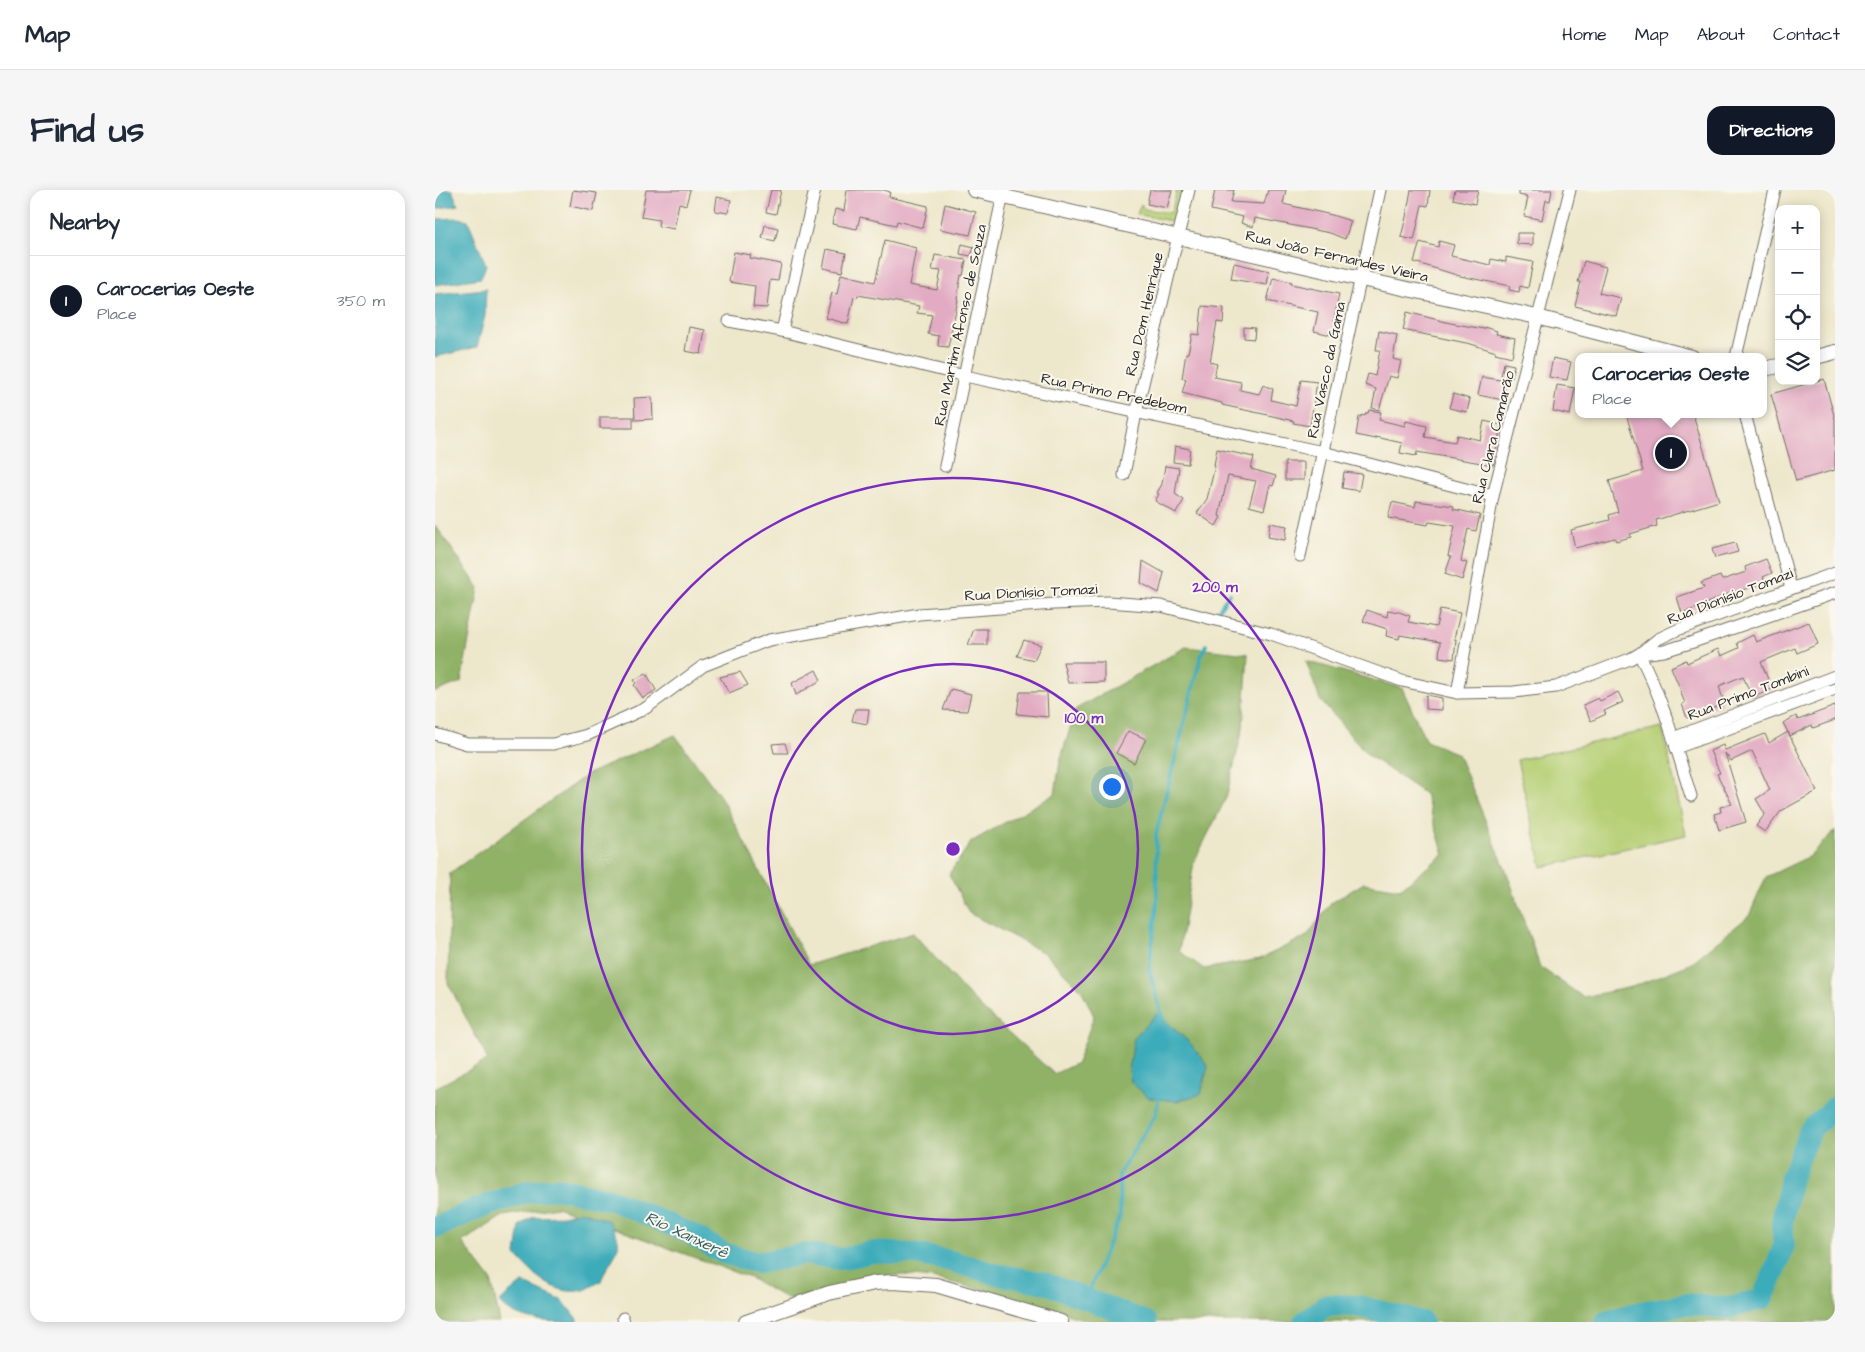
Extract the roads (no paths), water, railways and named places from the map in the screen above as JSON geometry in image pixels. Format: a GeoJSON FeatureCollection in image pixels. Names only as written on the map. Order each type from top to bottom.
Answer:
{"type":"FeatureCollection","features":[{"type":"Feature","properties":{"kind":"street"},"geometry":{"type":"LineString","coordinates":[[782,331],[815,190]]}},
{"type":"Feature","properties":{"kind":"street","name":"Rua João Fernandes Vieira"},"geometry":{"type":"LineString","coordinates":[[974,190],[1003,193],[1361,279],[1537,317],[1676,353]]}},
{"type":"Feature","properties":{"kind":"street","name":"Rua Dom Henrique"},"geometry":{"type":"LineString","coordinates":[[1124,475],[1136,413],[1189,190]]}},
{"type":"Feature","properties":{"kind":"street","name":"Rua Vasco da Gama"},"geometry":{"type":"LineString","coordinates":[[1300,556],[1380,190]]}},
{"type":"Feature","properties":{"kind":"street","name":"Rua Clara Camarão"},"geometry":{"type":"LineString","coordinates":[[1457,693],[1493,496],[1570,190]]}},
{"type":"Feature","properties":{"kind":"street"},"geometry":{"type":"LineString","coordinates":[[1737,353],[1775,190]]}},
{"type":"Feature","properties":{"kind":"street","name":"Rua Martim Afonso de Souza"},"geometry":{"type":"LineString","coordinates":[[945,466],[1003,193]]}},
{"type":"Feature","properties":{"kind":"street","name":"Rua Primo Predebom"},"geometry":{"type":"LineString","coordinates":[[729,321],[782,331],[965,376],[1323,452],[1493,496]]}},
{"type":"Feature","properties":{"kind":"street"},"geometry":{"type":"LineString","coordinates":[[1820,356],[1835,352]]}},
{"type":"Feature","properties":{"kind":"street"},"geometry":{"type":"LineString","coordinates":[[1746,418],[1791,588]]}},
{"type":"Feature","properties":{"kind":"street","name":"Rua Dionísio Tomazi"},"geometry":{"type":"LineString","coordinates":[[1639,654],[1659,639],[1677,630],[1835,573]]}},
{"type":"Feature","properties":{"kind":"street","name":"Rua Dionísio Tomazi"},"geometry":{"type":"LineString","coordinates":[[435,734],[467,744],[553,744],[587,736],[646,708],[703,666],[769,640],[919,614],[1075,603],[1108,602],[1161,606],[1271,634],[1402,681],[1457,693],[1515,692],[1556,686],[1639,654],[1664,651],[1682,646],[1835,593]]}},
{"type":"Feature","properties":{"kind":"street"},"geometry":{"type":"LineString","coordinates":[[1639,654],[1646,667],[1674,743],[1691,796]]}},
{"type":"Feature","properties":{"kind":"street","name":"Rua Primo Tombini"},"geometry":{"type":"LineString","coordinates":[[1674,743],[1835,676]]}},
{"type":"Feature","properties":{"kind":"street","name":"Rua Primo Tombini"},"geometry":{"type":"LineString","coordinates":[[1674,743],[1835,689]]}},
{"type":"Feature","properties":{"kind":"street"},"geometry":{"type":"LineString","coordinates":[[746,1322],[829,1293],[875,1283],[893,1282],[936,1285],[1061,1322]]}},
{"type":"Feature","properties":{"kind":"water"},"geometry":{"type":"Polygon","coordinates":[[[435,190],[452,190],[458,205],[435,209],[435,190]]]}},
{"type":"Feature","properties":{"kind":"water"},"geometry":{"type":"Polygon","coordinates":[[[459,218],[468,220],[486,265],[481,278],[435,285],[435,219],[459,218]]]}},
{"type":"Feature","properties":{"kind":"water"},"geometry":{"type":"Polygon","coordinates":[[[486,289],[485,316],[477,347],[435,357],[435,294],[486,289]]]}},
{"type":"Feature","properties":{"kind":"water"},"geometry":{"type":"Polygon","coordinates":[[[1157,1013],[1189,1042],[1208,1066],[1201,1094],[1177,1101],[1149,1098],[1131,1082],[1129,1072],[1134,1038],[1157,1013]]]}},
{"type":"Feature","properties":{"kind":"water"},"geometry":{"type":"Polygon","coordinates":[[[581,1211],[609,1221],[616,1233],[618,1245],[615,1255],[601,1281],[582,1291],[569,1291],[552,1286],[536,1276],[516,1255],[520,1225],[533,1217],[563,1216],[581,1211]]]}},
{"type":"Feature","properties":{"kind":"water"},"geometry":{"type":"Polygon","coordinates":[[[523,1283],[563,1301],[577,1319],[577,1322],[534,1320],[515,1314],[507,1309],[500,1302],[523,1283]]]}},
{"type":"Feature","properties":{"kind":"waterway"},"geometry":{"type":"LineString","coordinates":[[1218,611],[1229,594]]}},
{"type":"Feature","properties":{"kind":"waterway"},"geometry":{"type":"LineString","coordinates":[[1164,1023],[1149,969],[1157,905],[1156,834],[1201,656],[1206,645]]}},
{"type":"Feature","properties":{"kind":"waterway"},"geometry":{"type":"LineString","coordinates":[[1086,1299],[1120,1216],[1119,1174],[1156,1114],[1159,1096]]}},
{"type":"Feature","properties":{"kind":"waterway","name":"Rio Xanxerê"},"geometry":{"type":"LineString","coordinates":[[1606,1322],[1635,1313],[1686,1304],[1729,1308],[1762,1299],[1784,1245],[1782,1222],[1791,1178],[1810,1130],[1835,1107]]}},
{"type":"Feature","properties":{"kind":"waterway","name":"Rio Xanxerê"},"geometry":{"type":"LineString","coordinates":[[435,1228],[476,1209],[523,1193],[556,1188],[612,1200],[691,1234],[723,1253],[758,1263],[805,1254],[842,1259],[872,1252],[914,1254],[951,1261],[995,1274],[1045,1283],[1146,1322]]}},
{"type":"Feature","properties":{"kind":"waterway","name":"Rio Xanxerê"},"geometry":{"type":"LineString","coordinates":[[1304,1322],[1327,1305],[1358,1306],[1422,1322]]}},
{"type":"Feature","properties":{"kind":"place","name":"Carocerias Oeste"},"geometry":{"type":"Point","coordinates":[1671,453]}}]}
